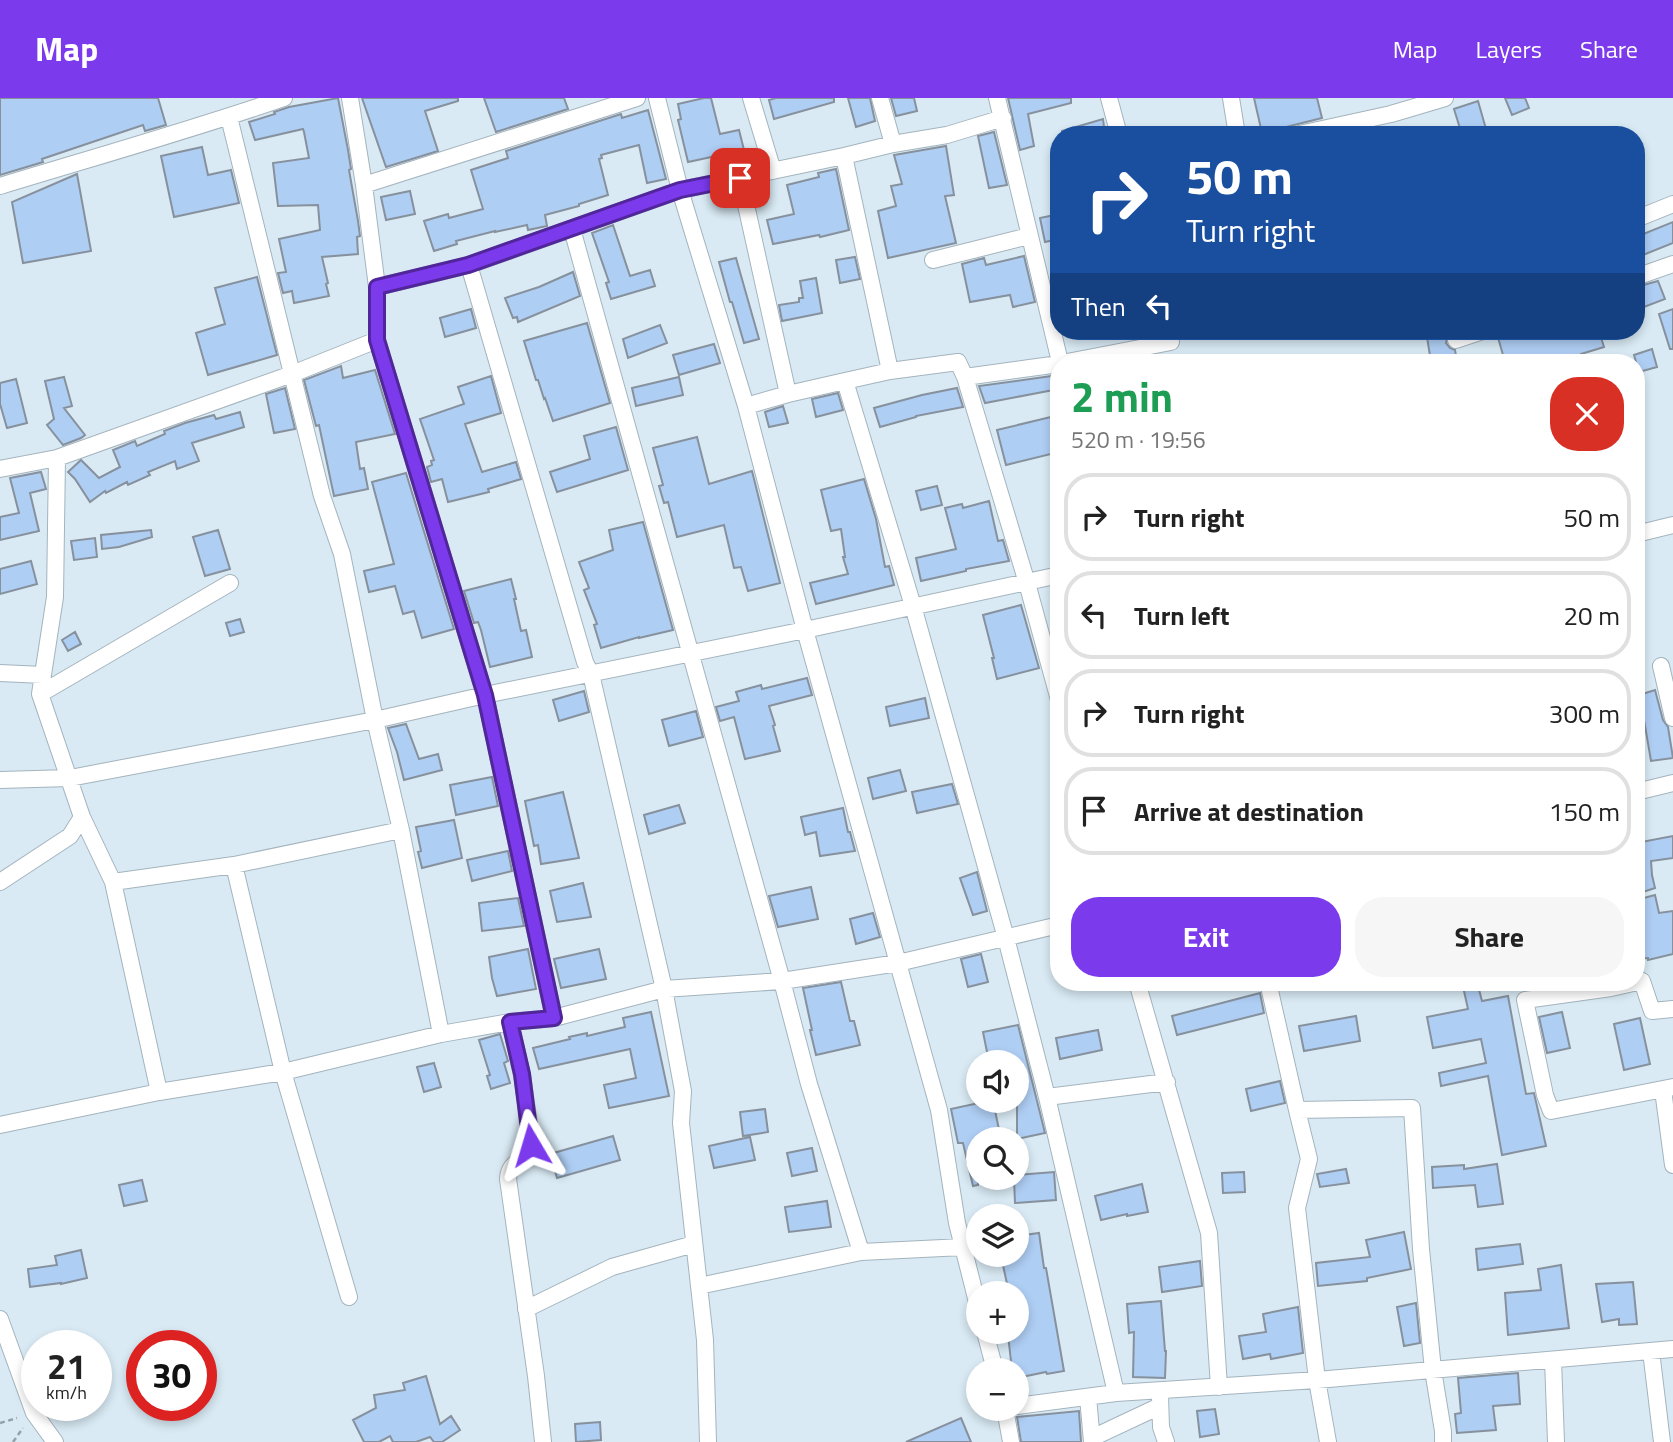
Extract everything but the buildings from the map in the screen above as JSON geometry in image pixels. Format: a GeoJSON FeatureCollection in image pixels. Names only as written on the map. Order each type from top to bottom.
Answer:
{"type":"FeatureCollection","features":[{"type":"Feature","properties":{"kind":"street"},"geometry":{"type":"LineString","coordinates":[[0,186],[284,98]]}},
{"type":"Feature","properties":{"kind":"street"},"geometry":{"type":"LineString","coordinates":[[350,98],[377,287],[377,340],[485,695],[554,1018]]}},
{"type":"Feature","properties":{"kind":"street"},"geometry":{"type":"LineString","coordinates":[[364,185],[637,98]]}},
{"type":"Feature","properties":{"kind":"street"},"geometry":{"type":"LineString","coordinates":[[657,98],[680,190],[746,406],[805,630],[939,1110],[957,1223],[972,1281]]}},
{"type":"Feature","properties":{"kind":"street"},"geometry":{"type":"LineString","coordinates":[[751,98],[773,171]]}},
{"type":"Feature","properties":{"kind":"street"},"geometry":{"type":"LineString","coordinates":[[880,98],[893,144]]}},
{"type":"Feature","properties":{"kind":"street"},"geometry":{"type":"LineString","coordinates":[[997,98],[1050,322]]}},
{"type":"Feature","properties":{"kind":"street"},"geometry":{"type":"LineString","coordinates":[[1109,98],[1117,126]]}},
{"type":"Feature","properties":{"kind":"street"},"geometry":{"type":"LineString","coordinates":[[1231,98],[1236,126]]}},
{"type":"Feature","properties":{"kind":"street"},"geometry":{"type":"LineString","coordinates":[[1336,126],[1445,98]]}},
{"type":"Feature","properties":{"kind":"street"},"geometry":{"type":"LineString","coordinates":[[229,117],[322,496],[342,554],[441,1034]]}},
{"type":"Feature","properties":{"kind":"street"},"geometry":{"type":"LineString","coordinates":[[377,287],[468,265],[680,190],[947,135],[1003,118]]}},
{"type":"Feature","properties":{"kind":"street"},"geometry":{"type":"LineString","coordinates":[[844,156],[890,371]]}},
{"type":"Feature","properties":{"kind":"street"},"geometry":{"type":"LineString","coordinates":[[740,178],[788,394]]}},
{"type":"Feature","properties":{"kind":"street"},"geometry":{"type":"LineString","coordinates":[[1645,215],[1673,204]]}},
{"type":"Feature","properties":{"kind":"street"},"geometry":{"type":"LineString","coordinates":[[572,229],[809,1084],[861,1252]]}},
{"type":"Feature","properties":{"kind":"street"},"geometry":{"type":"LineString","coordinates":[[933,260],[1029,236]]}},
{"type":"Feature","properties":{"kind":"street"},"geometry":{"type":"LineString","coordinates":[[1645,274],[1673,264]]}},
{"type":"Feature","properties":{"kind":"street"},"geometry":{"type":"LineString","coordinates":[[468,265],[585,662],[591,674],[664,989],[683,1091],[681,1123],[705,1340],[708,1442]]}},
{"type":"Feature","properties":{"kind":"street"},"geometry":{"type":"LineString","coordinates":[[0,468],[57,458],[292,374],[377,340]]}},
{"type":"Feature","properties":{"kind":"street"},"geometry":{"type":"LineString","coordinates":[[1112,354],[1170,340]]}},
{"type":"Feature","properties":{"kind":"street"},"geometry":{"type":"LineString","coordinates":[[746,406],[890,371],[958,362],[965,377],[1027,583],[1050,668]]}},
{"type":"Feature","properties":{"kind":"street"},"geometry":{"type":"LineString","coordinates":[[965,377],[1050,364]]}},
{"type":"Feature","properties":{"kind":"street"},"geometry":{"type":"LineString","coordinates":[[845,381],[914,606],[1006,938],[1048,1097],[1116,1393]]}},
{"type":"Feature","properties":{"kind":"street"},"geometry":{"type":"LineString","coordinates":[[57,458],[55,597],[40,694],[82,817],[113,882],[159,1092]]}},
{"type":"Feature","properties":{"kind":"street"},"geometry":{"type":"LineString","coordinates":[[1645,532],[1673,525]]}},
{"type":"Feature","properties":{"kind":"street"},"geometry":{"type":"LineString","coordinates":[[0,780],[70,778],[375,720],[1050,577]]}},
{"type":"Feature","properties":{"kind":"street"},"geometry":{"type":"LineString","coordinates":[[40,694],[230,583]]}},
{"type":"Feature","properties":{"kind":"street"},"geometry":{"type":"LineString","coordinates":[[1661,666],[1673,718]]}},
{"type":"Feature","properties":{"kind":"street"},"geometry":{"type":"LineString","coordinates":[[0,673],[43,675]]}},
{"type":"Feature","properties":{"kind":"street"},"geometry":{"type":"LineString","coordinates":[[1645,790],[1673,782]]}},
{"type":"Feature","properties":{"kind":"street"},"geometry":{"type":"LineString","coordinates":[[0,882],[69,836],[82,817]]}},
{"type":"Feature","properties":{"kind":"street"},"geometry":{"type":"LineString","coordinates":[[113,882],[234,865],[401,830]]}},
{"type":"Feature","properties":{"kind":"street"},"geometry":{"type":"LineString","coordinates":[[234,865],[283,1072],[349,1297]]}},
{"type":"Feature","properties":{"kind":"street"},"geometry":{"type":"LineString","coordinates":[[0,1125],[159,1092],[283,1072],[441,1034],[510,1022],[554,1018],[664,989],[782,981],[898,963],[1050,927]]}},
{"type":"Feature","properties":{"kind":"street"},"geometry":{"type":"LineString","coordinates":[[1645,990],[1652,1011],[1673,1009]]}},
{"type":"Feature","properties":{"kind":"street"},"geometry":{"type":"LineString","coordinates":[[1140,991],[1209,1233],[1219,1387]]}},
{"type":"Feature","properties":{"kind":"street"},"geometry":{"type":"LineString","coordinates":[[1270,991],[1309,1158],[1297,1208],[1317,1380],[1328,1442]]}},
{"type":"Feature","properties":{"kind":"street"},"geometry":{"type":"LineString","coordinates":[[1576,991],[1525,1000],[1545,1095],[1551,1111],[1668,1088],[1673,1165]]}},
{"type":"Feature","properties":{"kind":"street"},"geometry":{"type":"LineString","coordinates":[[510,1022],[522,1074],[531,1145],[530,1153],[509,1170],[510,1192],[543,1442]]}},
{"type":"Feature","properties":{"kind":"street"},"geometry":{"type":"LineString","coordinates":[[1048,1097],[1167,1082]]}},
{"type":"Feature","properties":{"kind":"street"},"geometry":{"type":"LineString","coordinates":[[1297,1110],[1412,1108],[1421,1249],[1443,1442]]}},
{"type":"Feature","properties":{"kind":"street"},"geometry":{"type":"LineString","coordinates":[[526,1309],[612,1267],[694,1244]]}},
{"type":"Feature","properties":{"kind":"street"},"geometry":{"type":"LineString","coordinates":[[699,1286],[861,1252],[963,1247]]}},
{"type":"Feature","properties":{"kind":"street"},"geometry":{"type":"LineString","coordinates":[[0,1319],[34,1413],[55,1442]]}},
{"type":"Feature","properties":{"kind":"street"},"geometry":{"type":"LineString","coordinates":[[1029,1404],[1116,1393],[1160,1398],[1219,1387],[1673,1349]]}},
{"type":"Feature","properties":{"kind":"street"},"geometry":{"type":"LineString","coordinates":[[1651,1351],[1662,1442]]}},
{"type":"Feature","properties":{"kind":"street"},"geometry":{"type":"LineString","coordinates":[[1553,1360],[1556,1442]]}},
{"type":"Feature","properties":{"kind":"street"},"geometry":{"type":"LineString","coordinates":[[1088,1397],[1092,1440],[1160,1398]]}},
{"type":"Feature","properties":{"kind":"street"},"geometry":{"type":"LineString","coordinates":[[1160,1398],[1161,1426],[1166,1442]]}},
{"type":"Feature","properties":{"kind":"street"},"geometry":{"type":"LineString","coordinates":[[1007,1421],[1011,1442]]}},
{"type":"Feature","properties":{"kind":"route"},"geometry":{"type":"LineString","coordinates":[[531,1145],[522,1074],[510,1022],[554,1018],[485,695],[377,340],[377,287],[468,265],[680,190],[740,178]]}}]}
